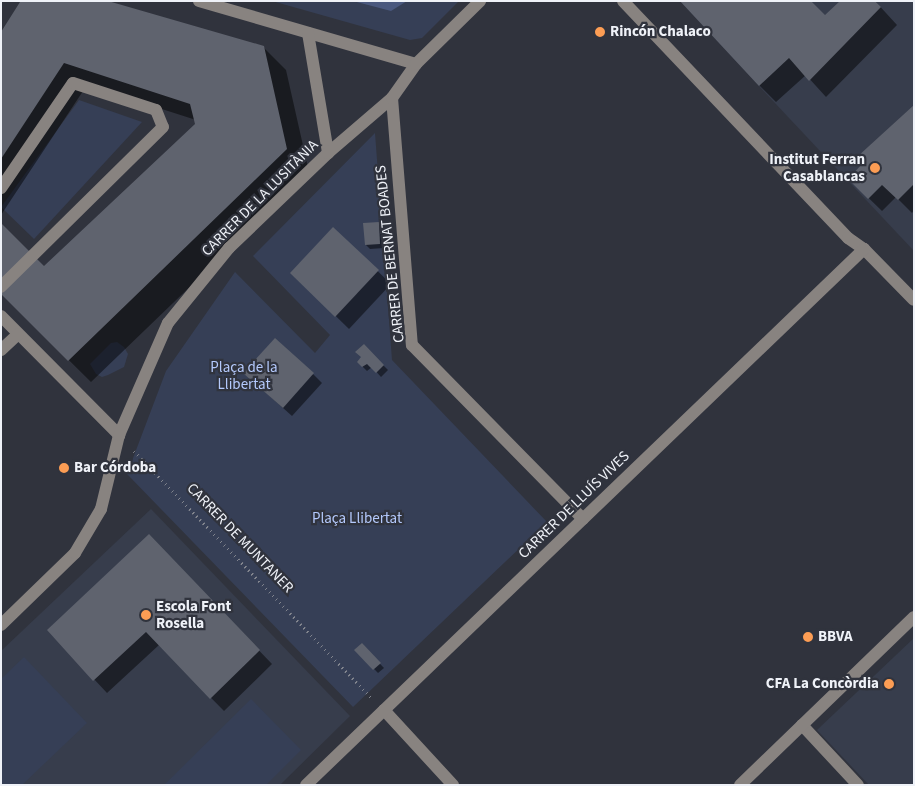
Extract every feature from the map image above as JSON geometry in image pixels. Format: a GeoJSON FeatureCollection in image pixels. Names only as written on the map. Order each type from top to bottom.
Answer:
{"type":"FeatureCollection","features":[{"type":"Feature","properties":{"kind":"street"},"geometry":{"type":"LineString","coordinates":[[199,1],[416,64]]}},
{"type":"Feature","properties":{"kind":"street","name":"CARRER DE LA LUSITÀNIA"},"geometry":{"type":"LineString","coordinates":[[1,625],[75,553],[101,509],[119,435],[168,323],[229,248],[328,152],[392,98],[416,64],[480,1]]}},
{"type":"Feature","properties":{"kind":"street"},"geometry":{"type":"LineString","coordinates":[[623,1],[848,238],[864,249],[914,300]]}},
{"type":"Feature","properties":{"kind":"street"},"geometry":{"type":"LineString","coordinates":[[308,33],[328,152]]}},
{"type":"Feature","properties":{"kind":"street"},"geometry":{"type":"LineString","coordinates":[[1,188],[73,83],[156,110],[163,128],[1,287]]}},
{"type":"Feature","properties":{"kind":"street","name":"CARRER DE BERNAT BOADES"},"geometry":{"type":"LineString","coordinates":[[392,98],[412,344],[583,519]]}},
{"type":"Feature","properties":{"kind":"street","name":"CARRER DE LLUÍS VIVES"},"geometry":{"type":"LineString","coordinates":[[306,785],[864,249]]}},
{"type":"Feature","properties":{"kind":"street"},"geometry":{"type":"LineString","coordinates":[[1,316],[119,435]]}},
{"type":"Feature","properties":{"kind":"street"},"geometry":{"type":"LineString","coordinates":[[1,350],[18,334]]}},
{"type":"Feature","properties":{"kind":"street"},"geometry":{"type":"LineString","coordinates":[[740,785],[914,617]]}},
{"type":"Feature","properties":{"kind":"street"},"geometry":{"type":"LineString","coordinates":[[384,710],[453,785]]}},
{"type":"Feature","properties":{"kind":"street"},"geometry":{"type":"LineString","coordinates":[[802,726],[858,785]]}},
{"type":"Feature","properties":{"kind":"path","name":"CARRER DE MUNTANER"},"geometry":{"type":"LineString","coordinates":[[119,435],[384,710]]}},
{"type":"Feature","properties":{"kind":"shaded area"},"geometry":{"type":"Polygon","coordinates":[[[353,1],[407,1],[391,11],[353,1]]]}},
{"type":"Feature","properties":{"kind":"shaded area","name":"Institut Ferran Casablancas"},"geometry":{"type":"Polygon","coordinates":[[[680,1],[914,1],[914,251],[759,86],[680,1]]]}},
{"type":"Feature","properties":{"kind":"shaded area","name":"Escola Font Rosella"},"geometry":{"type":"Polygon","coordinates":[[[151,509],[350,716],[280,785],[1,785],[1,651],[151,509]]]}},
{"type":"Feature","properties":{"kind":"shaded area","name":"CFA La Concòrdia"},"geometry":{"type":"Polygon","coordinates":[[[914,638],[914,785],[869,785],[817,730],[914,638]]]}},
{"type":"Feature","properties":{"kind":"green space"},"geometry":{"type":"Polygon","coordinates":[[[272,1],[459,1],[422,38],[410,40],[272,1]]]}},
{"type":"Feature","properties":{"kind":"green space"},"geometry":{"type":"Polygon","coordinates":[[[79,100],[142,122],[34,239],[1,207],[79,100]]]}},
{"type":"Feature","properties":{"kind":"green space","name":"Plaça Llibertat"},"geometry":{"type":"Polygon","coordinates":[[[375,133],[392,360],[547,522],[353,707],[127,474],[166,371],[235,272],[315,353],[330,335],[253,256],[375,133]]]}},
{"type":"Feature","properties":{"kind":"green space"},"geometry":{"type":"Polygon","coordinates":[[[117,342],[124,347],[128,354],[124,367],[102,377],[96,374],[90,364],[111,343],[117,342]]]}},
{"type":"Feature","properties":{"kind":"green space"},"geometry":{"type":"Polygon","coordinates":[[[24,657],[87,723],[22,785],[1,785],[1,679],[24,657]]]}},
{"type":"Feature","properties":{"kind":"green space"},"geometry":{"type":"Polygon","coordinates":[[[251,699],[301,750],[266,785],[164,785],[251,699]]]}},
{"type":"Feature","properties":{"kind":"building"},"geometry":{"type":"Polygon","coordinates":[[[108,1],[264,46],[287,149],[68,361],[1,294],[1,223],[44,266],[195,124],[190,104],[64,63],[1,159],[1,32],[20,2],[108,1]]]}},
{"type":"Feature","properties":{"kind":"building"},"geometry":{"type":"Polygon","coordinates":[[[680,1],[811,1],[825,15],[840,1],[875,1],[881,7],[809,81],[789,58],[759,86],[680,1]]]}},
{"type":"Feature","properties":{"kind":"building"},"geometry":{"type":"Polygon","coordinates":[[[914,105],[914,184],[898,200],[882,185],[868,199],[848,179],[863,163],[857,157],[914,105]]]}},
{"type":"Feature","properties":{"kind":"building"},"geometry":{"type":"Polygon","coordinates":[[[379,222],[380,244],[365,245],[363,223],[379,222]]]}},
{"type":"Feature","properties":{"kind":"building"},"geometry":{"type":"Polygon","coordinates":[[[333,227],[379,270],[335,317],[290,273],[333,227]]]}},
{"type":"Feature","properties":{"kind":"building"},"geometry":{"type":"Polygon","coordinates":[[[275,338],[314,373],[283,408],[243,373],[275,338]]]}},
{"type":"Feature","properties":{"kind":"building"},"geometry":{"type":"Polygon","coordinates":[[[364,344],[384,365],[376,373],[367,364],[362,367],[357,362],[361,357],[355,352],[364,344]]]}},
{"type":"Feature","properties":{"kind":"building"},"geometry":{"type":"Polygon","coordinates":[[[149,534],[260,650],[210,699],[146,632],[93,681],[47,630],[149,534]]]}},
{"type":"Feature","properties":{"kind":"building"},"geometry":{"type":"Polygon","coordinates":[[[362,643],[381,663],[373,670],[354,650],[362,643]]]}},
{"type":"Feature","properties":{"kind":"place","name":"Rincón Chalaco"},"geometry":{"type":"Point","coordinates":[600,32]}},
{"type":"Feature","properties":{"kind":"place","name":"Institut Ferran Casablancas"},"geometry":{"type":"Point","coordinates":[875,168]}},
{"type":"Feature","properties":{"kind":"place","name":"Bar Córdoba"},"geometry":{"type":"Point","coordinates":[64,468]}},
{"type":"Feature","properties":{"kind":"place","name":"Escola Font Rosella"},"geometry":{"type":"Point","coordinates":[146,615]}},
{"type":"Feature","properties":{"kind":"place","name":"BBVA"},"geometry":{"type":"Point","coordinates":[808,637]}},
{"type":"Feature","properties":{"kind":"place","name":"CFA La Concòrdia"},"geometry":{"type":"Point","coordinates":[889,684]}},
{"type":"Feature","properties":{"kind":"park label","name":"Plaça de la Llibertat"},"geometry":{"type":"Point","coordinates":[244,376]}}]}
